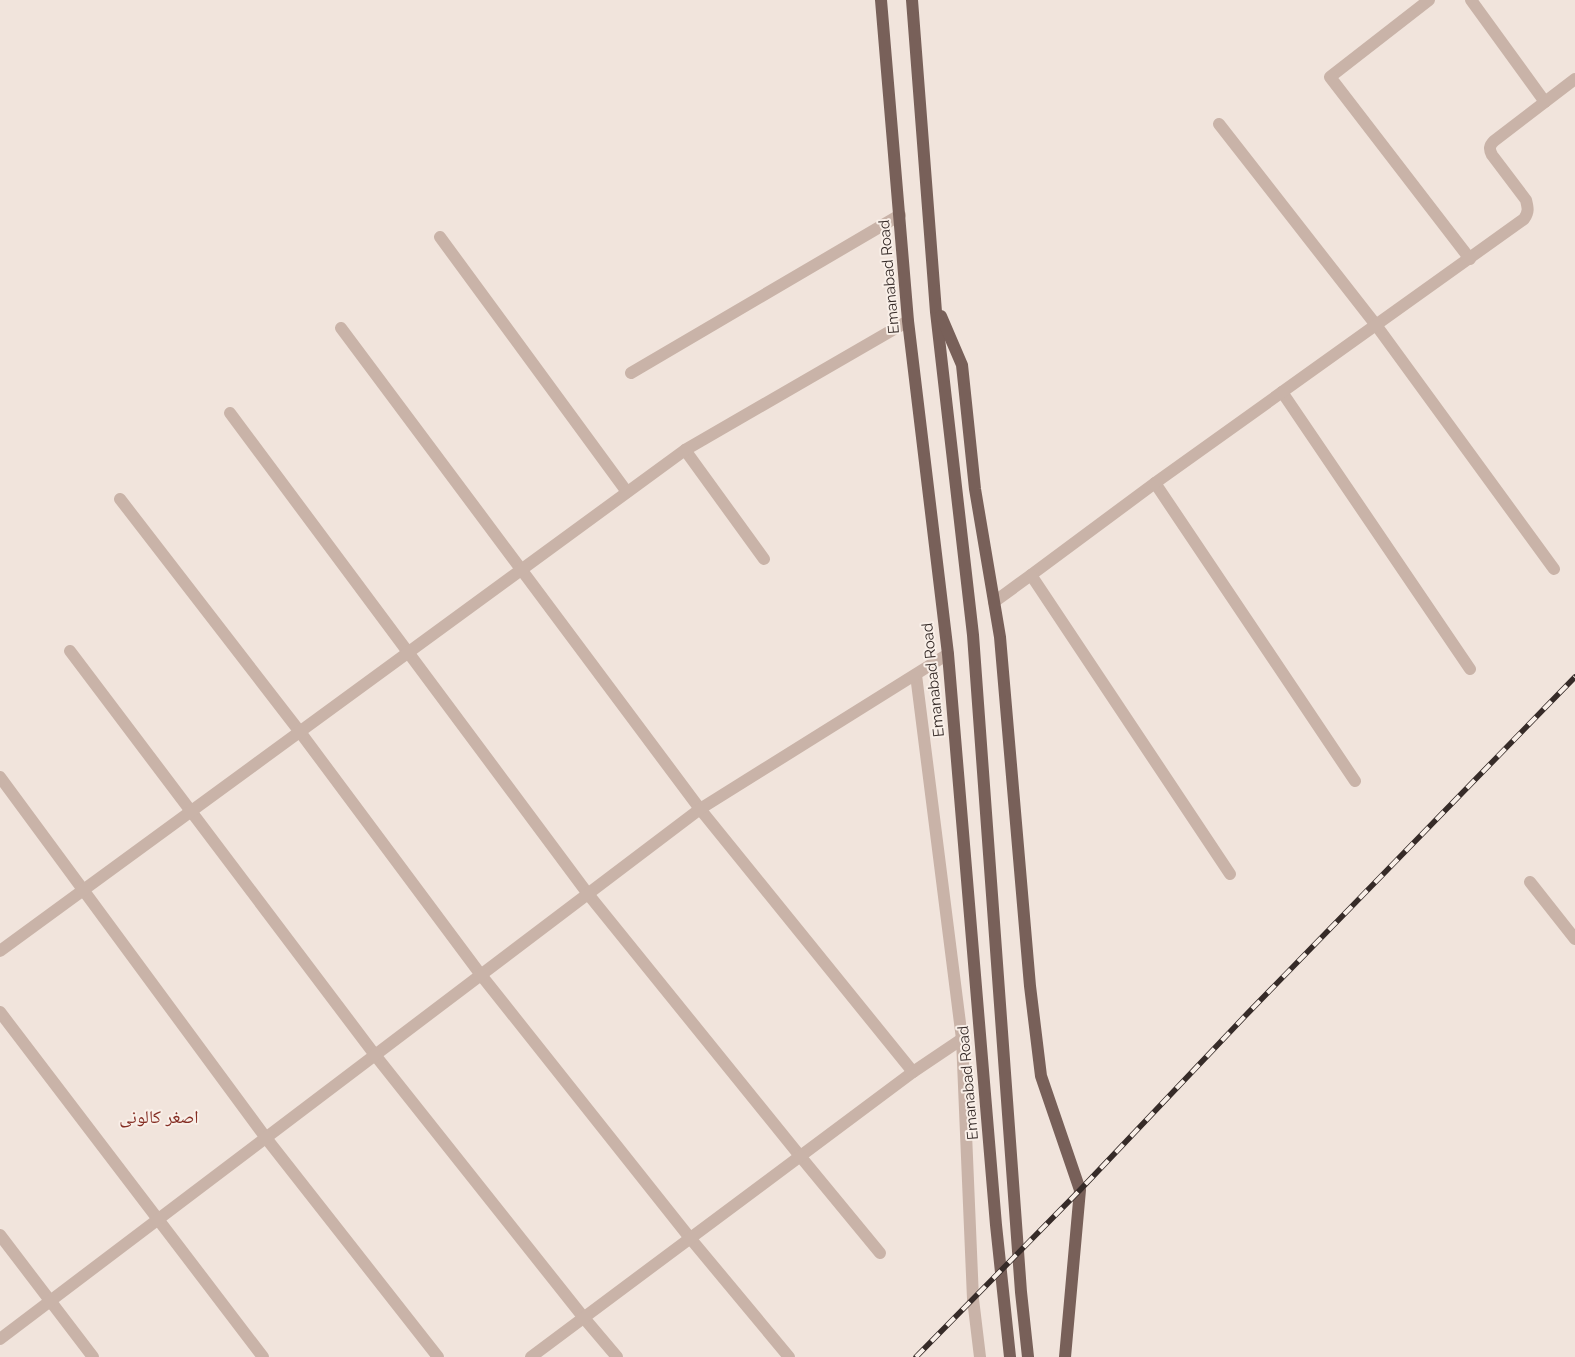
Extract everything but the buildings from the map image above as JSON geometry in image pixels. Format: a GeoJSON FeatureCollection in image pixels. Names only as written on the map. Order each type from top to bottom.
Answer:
{"type":"FeatureCollection","features":[{"type":"Feature","properties":{"kind":"main road","name":"Emanabad Road"},"geometry":{"type":"LineString","coordinates":[[881,0],[908,321],[948,654],[996,1225],[1010,1357]]}},
{"type":"Feature","properties":{"kind":"main road"},"geometry":{"type":"LineString","coordinates":[[912,0],[935,302],[973,635],[1018,1253],[1028,1357]]}},
{"type":"Feature","properties":{"kind":"main road"},"geometry":{"type":"LineString","coordinates":[[935,302],[962,365],[975,489],[1000,637],[1030,986],[1041,1076],[1080,1190],[1064,1357]]}},
{"type":"Feature","properties":{"kind":"street"},"geometry":{"type":"LineString","coordinates":[[1429,0],[1330,77],[1470,259]]}},
{"type":"Feature","properties":{"kind":"street"},"geometry":{"type":"LineString","coordinates":[[1471,0],[1545,102]]}},
{"type":"Feature","properties":{"kind":"street"},"geometry":{"type":"LineString","coordinates":[[994,602],[1155,483],[1470,259],[1524,218],[1528,213],[1526,200],[1492,156],[1490,146],[1575,79]]}},
{"type":"Feature","properties":{"kind":"street"},"geometry":{"type":"LineString","coordinates":[[1219,124],[1376,325],[1554,569]]}},
{"type":"Feature","properties":{"kind":"street"},"geometry":{"type":"LineString","coordinates":[[631,373],[900,215]]}},
{"type":"Feature","properties":{"kind":"street"},"geometry":{"type":"LineString","coordinates":[[440,238],[627,492]]}},
{"type":"Feature","properties":{"kind":"street"},"geometry":{"type":"LineString","coordinates":[[0,951],[685,450],[908,321]]}},
{"type":"Feature","properties":{"kind":"street"},"geometry":{"type":"LineString","coordinates":[[341,328],[700,809],[914,1072]]}},
{"type":"Feature","properties":{"kind":"street"},"geometry":{"type":"LineString","coordinates":[[1282,392],[1470,669]]}},
{"type":"Feature","properties":{"kind":"street"},"geometry":{"type":"LineString","coordinates":[[230,413],[588,894],[880,1252]]}},
{"type":"Feature","properties":{"kind":"street"},"geometry":{"type":"LineString","coordinates":[[685,450],[764,559]]}},
{"type":"Feature","properties":{"kind":"street"},"geometry":{"type":"LineString","coordinates":[[1155,483],[1355,781]]}},
{"type":"Feature","properties":{"kind":"street"},"geometry":{"type":"LineString","coordinates":[[120,499],[300,732],[481,975],[690,1238],[789,1357]]}},
{"type":"Feature","properties":{"kind":"street"},"geometry":{"type":"LineString","coordinates":[[1031,576],[1230,874]]}},
{"type":"Feature","properties":{"kind":"street"},"geometry":{"type":"LineString","coordinates":[[70,651],[375,1055],[617,1357]]}},
{"type":"Feature","properties":{"kind":"street"},"geometry":{"type":"LineString","coordinates":[[0,1339],[700,809],[948,654]]}},
{"type":"Feature","properties":{"kind":"street"},"geometry":{"type":"LineString","coordinates":[[916,674],[962,1039],[972,1299],[980,1357]]}},
{"type":"Feature","properties":{"kind":"street"},"geometry":{"type":"LineString","coordinates":[[0,777],[266,1138],[438,1357]]}},
{"type":"Feature","properties":{"kind":"street"},"geometry":{"type":"LineString","coordinates":[[1530,882],[1575,939]]}},
{"type":"Feature","properties":{"kind":"street"},"geometry":{"type":"LineString","coordinates":[[0,1012],[263,1357]]}},
{"type":"Feature","properties":{"kind":"street"},"geometry":{"type":"LineString","coordinates":[[531,1357],[800,1156],[962,1039]]}},
{"type":"Feature","properties":{"kind":"street"},"geometry":{"type":"LineString","coordinates":[[0,1235],[93,1357]]}},
{"type":"Feature","properties":{"kind":"railway"},"geometry":{"type":"LineString","coordinates":[[916,1357],[1080,1190],[1247,1014],[1575,677]]}},
{"type":"Feature","properties":{"kind":"district","name":"اصغر کالونی"},"geometry":{"type":"Point","coordinates":[159,1116]}}]}
